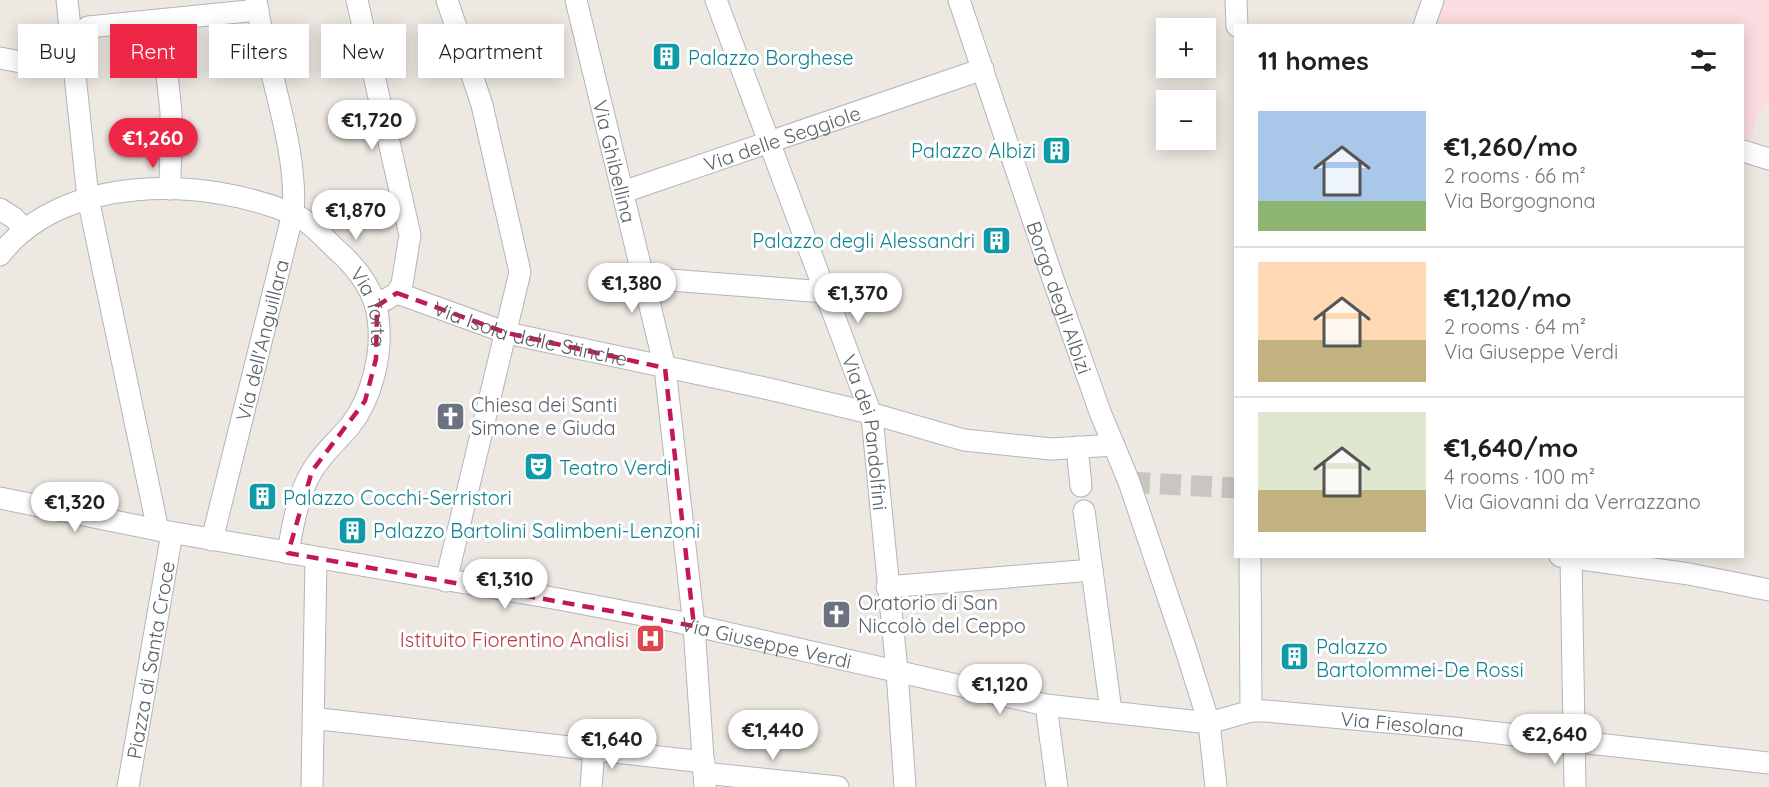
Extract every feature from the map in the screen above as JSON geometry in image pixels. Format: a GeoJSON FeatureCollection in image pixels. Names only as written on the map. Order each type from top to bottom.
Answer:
{"type":"FeatureCollection","features":[{"type":"Feature","properties":{"kind":"street"},"geometry":{"type":"LineString","coordinates":[[67,0],[76,24]]}},
{"type":"Feature","properties":{"kind":"street"},"geometry":{"type":"LineString","coordinates":[[357,0],[410,235],[406,267],[396,293],[377,306]]}},
{"type":"Feature","properties":{"kind":"street"},"geometry":{"type":"LineString","coordinates":[[446,581],[520,272],[482,105],[447,0]]}},
{"type":"Feature","properties":{"kind":"street","name":"Via Ghibellina"},"geometry":{"type":"LineString","coordinates":[[576,0],[665,368],[694,626],[704,774]]}},
{"type":"Feature","properties":{"kind":"street","name":"Via dei Pandolfini"},"geometry":{"type":"LineString","coordinates":[[716,0],[870,413],[897,672],[905,787]]}},
{"type":"Feature","properties":{"kind":"street","name":"Borgo degli Albizi"},"geometry":{"type":"LineString","coordinates":[[959,0],[1053,279],[1186,650],[1209,723],[1216,787]]}},
{"type":"Feature","properties":{"kind":"street"},"geometry":{"type":"LineString","coordinates":[[1236,0],[1237,24]]}},
{"type":"Feature","properties":{"kind":"street"},"geometry":{"type":"LineString","coordinates":[[1425,24],[1433,0]]}},
{"type":"Feature","properties":{"kind":"street"},"geometry":{"type":"LineString","coordinates":[[98,26],[161,20],[257,5]]}},
{"type":"Feature","properties":{"kind":"street","name":"Via dell'Anguillara"},"geometry":{"type":"LineString","coordinates":[[212,540],[293,213],[292,175],[257,5]]}},
{"type":"Feature","properties":{"kind":"street"},"geometry":{"type":"LineString","coordinates":[[161,20],[171,111],[170,189]]}},
{"type":"Feature","properties":{"kind":"street"},"geometry":{"type":"LineString","coordinates":[[0,58],[18,61]]}},
{"type":"Feature","properties":{"kind":"street","name":"Via delle Seggiole"},"geometry":{"type":"LineString","coordinates":[[623,192],[982,69]]}},
{"type":"Feature","properties":{"kind":"street"},"geometry":{"type":"LineString","coordinates":[[0,498],[165,532],[88,198],[74,78]]}},
{"type":"Feature","properties":{"kind":"street"},"geometry":{"type":"LineString","coordinates":[[1744,151],[1769,159]]}},
{"type":"Feature","properties":{"kind":"street"},"geometry":{"type":"LineString","coordinates":[[0,255],[25,230],[48,215],[88,198],[118,191],[170,189],[217,194],[293,213]]}},
{"type":"Feature","properties":{"kind":"street"},"geometry":{"type":"LineString","coordinates":[[0,209],[14,218],[25,230]]}},
{"type":"Feature","properties":{"kind":"street","name":"Via Torta"},"geometry":{"type":"LineString","coordinates":[[288,554],[303,490],[312,471],[351,424],[365,401],[376,359],[379,336],[377,306],[361,277],[346,258],[316,230],[293,213]]}},
{"type":"Feature","properties":{"kind":"street"},"geometry":{"type":"LineString","coordinates":[[644,278],[825,292]]}},
{"type":"Feature","properties":{"kind":"street","name":"Via Isola delle Stinche"},"geometry":{"type":"LineString","coordinates":[[396,293],[507,333],[870,413],[964,440],[1051,449],[1114,445]]}},
{"type":"Feature","properties":{"kind":"street"},"geometry":{"type":"LineString","coordinates":[[1077,447],[1081,486]]}},
{"type":"Feature","properties":{"kind":"street"},"geometry":{"type":"LineString","coordinates":[[1084,511],[1111,711]]}},
{"type":"Feature","properties":{"kind":"street","name":"Piazza di Santa Croce"},"geometry":{"type":"LineString","coordinates":[[128,787],[165,532],[320,559]]}},
{"type":"Feature","properties":{"kind":"street"},"geometry":{"type":"LineString","coordinates":[[1209,723],[1251,711],[1250,558]]}},
{"type":"Feature","properties":{"kind":"street"},"geometry":{"type":"LineString","coordinates":[[1566,558],[1575,787]]}},
{"type":"Feature","properties":{"kind":"street"},"geometry":{"type":"LineString","coordinates":[[1573,558],[1689,574],[1769,590]]}},
{"type":"Feature","properties":{"kind":"street"},"geometry":{"type":"LineString","coordinates":[[312,787],[320,559]]}},
{"type":"Feature","properties":{"kind":"street","name":"Via Giuseppe Verdi"},"geometry":{"type":"LineString","coordinates":[[320,559],[553,598],[694,626],[1046,705],[1209,723]]}},
{"type":"Feature","properties":{"kind":"street"},"geometry":{"type":"LineString","coordinates":[[887,587],[1092,570]]}},
{"type":"Feature","properties":{"kind":"street"},"geometry":{"type":"LineString","coordinates":[[1046,705],[1057,787]]}},
{"type":"Feature","properties":{"kind":"street","name":"Via Fiesolana"},"geometry":{"type":"LineString","coordinates":[[1251,711],[1574,741],[1769,763]]}},
{"type":"Feature","properties":{"kind":"street"},"geometry":{"type":"LineString","coordinates":[[320,719],[443,731],[594,750],[704,774],[838,787]]}},
{"type":"Feature","properties":{"kind":"street"},"geometry":{"type":"LineString","coordinates":[[591,787],[594,750]]}},
{"type":"Feature","properties":{"kind":"highlighted area"},"geometry":{"type":"Polygon","coordinates":[[[397,293],[507,333],[665,368],[694,626],[288,553],[312,471],[365,401],[376,359],[377,306],[397,293]]]}},
{"type":"Feature","properties":{"kind":"shaded area"},"geometry":{"type":"Polygon","coordinates":[[[1442,0],[1769,0],[1769,101],[1758,115],[1749,142],[1744,140],[1744,24],[1435,24],[1442,0]]]}},
{"type":"Feature","properties":{"kind":"tunnel"},"geometry":{"type":"LineString","coordinates":[[1129,482],[1234,488]]}},
{"type":"Feature","properties":{"kind":"place","name":"Palazzo Borghese"},"geometry":{"type":"Point","coordinates":[667,57]}},
{"type":"Feature","properties":{"kind":"place","name":"Palazzo Albizi"},"geometry":{"type":"Point","coordinates":[1057,150]}},
{"type":"Feature","properties":{"kind":"place","name":"Palazzo degli Alessandri"},"geometry":{"type":"Point","coordinates":[996,240]}},
{"type":"Feature","properties":{"kind":"place","name":"Chiesa dei Santi Simone e Giuda"},"geometry":{"type":"Point","coordinates":[450,416]}},
{"type":"Feature","properties":{"kind":"place","name":"Teatro Verdi"},"geometry":{"type":"Point","coordinates":[538,467]}},
{"type":"Feature","properties":{"kind":"place","name":"Palazzo Cocchi-Serristori"},"geometry":{"type":"Point","coordinates":[262,497]}},
{"type":"Feature","properties":{"kind":"place","name":"Palazzo Bartolini Salimbeni-Lenzoni"},"geometry":{"type":"Point","coordinates":[352,530]}},
{"type":"Feature","properties":{"kind":"place","name":"Oratorio di San Niccolò del Ceppo"},"geometry":{"type":"Point","coordinates":[837,614]}},
{"type":"Feature","properties":{"kind":"place","name":"Istituito Fiorentino Analisi"},"geometry":{"type":"Point","coordinates":[650,639]}},
{"type":"Feature","properties":{"kind":"place","name":"Palazzo Bartolommei-De Rossi"},"geometry":{"type":"Point","coordinates":[1295,657]}}]}
